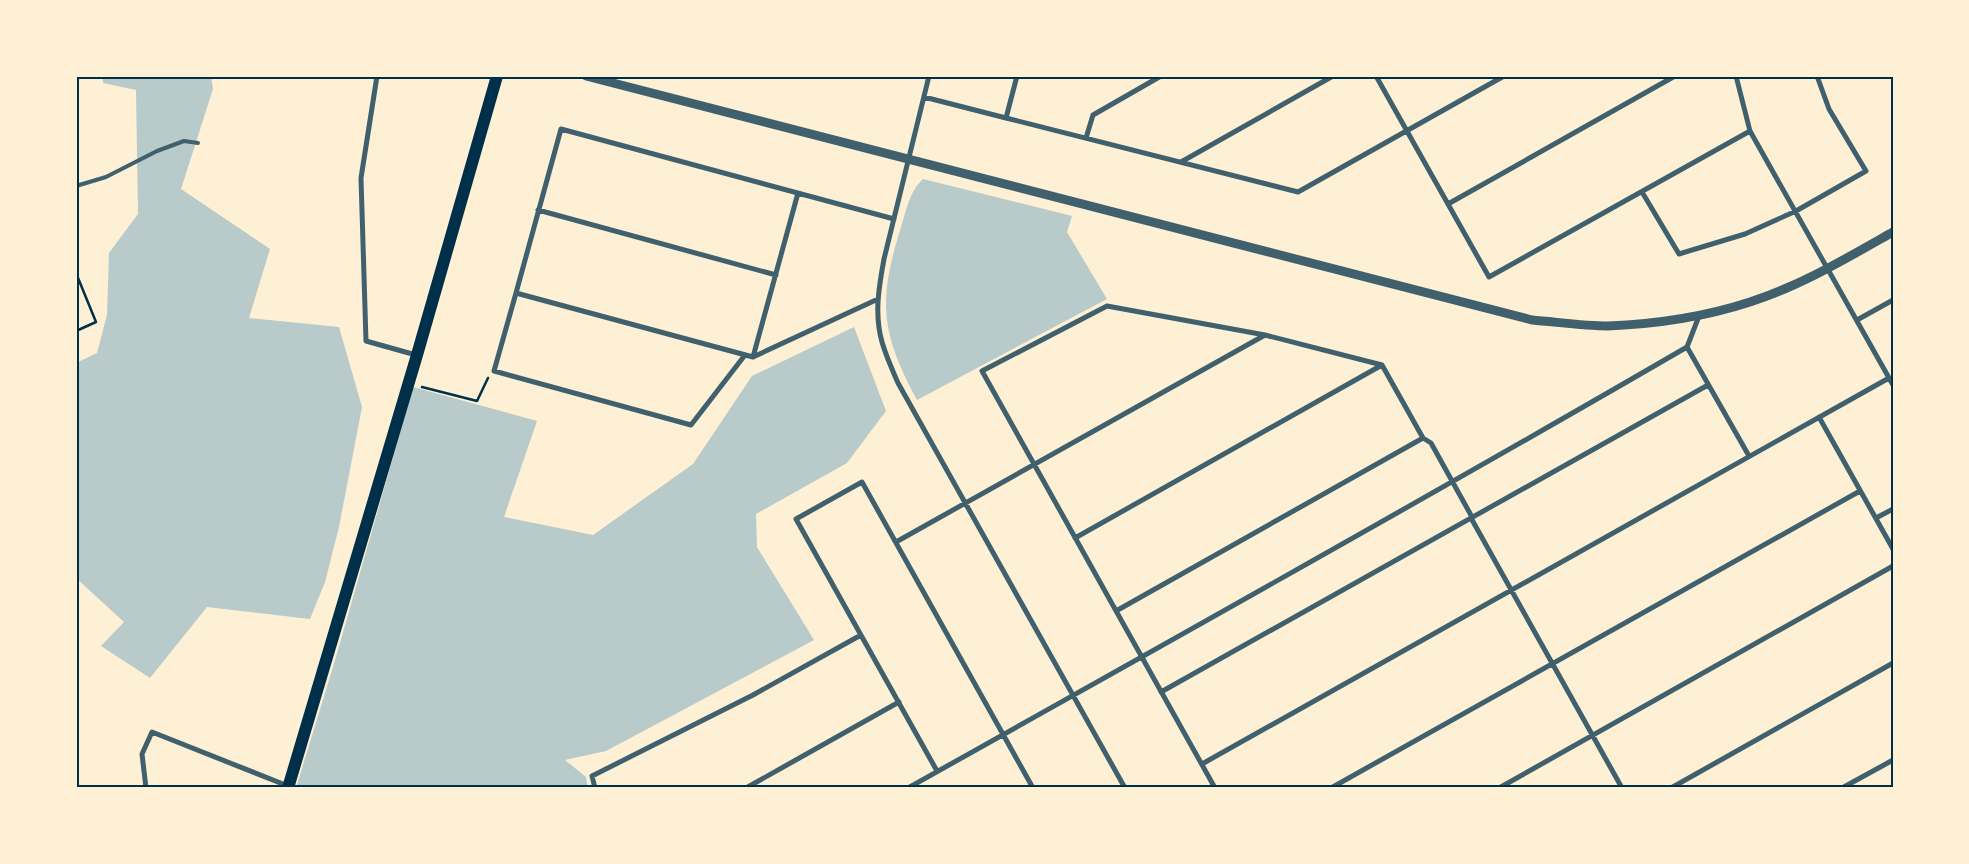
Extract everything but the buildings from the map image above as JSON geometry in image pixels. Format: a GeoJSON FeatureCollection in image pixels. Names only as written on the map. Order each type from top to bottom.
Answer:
{"type":"FeatureCollection","features":[{"type":"Feature","properties":{"kind":"highway"},"geometry":{"type":"LineString","coordinates":[[288,787],[409,383],[497,76]]}},
{"type":"Feature","properties":{"kind":"street"},"geometry":{"type":"LineString","coordinates":[[377,76],[361,178],[366,341],[417,355]]}},
{"type":"Feature","properties":{"kind":"street"},"geometry":{"type":"LineString","coordinates":[[586,76],[1532,320],[1607,326],[1699,316],[1751,302],[1828,268],[1893,232]]}},
{"type":"Feature","properties":{"kind":"street"},"geometry":{"type":"LineString","coordinates":[[930,76],[884,259],[877,312],[882,341],[898,383],[1124,788]]}},
{"type":"Feature","properties":{"kind":"street"},"geometry":{"type":"LineString","coordinates":[[1006,118],[1017,76]]}},
{"type":"Feature","properties":{"kind":"street"},"geometry":{"type":"LineString","coordinates":[[1086,138],[1093,115],[1161,76]]}},
{"type":"Feature","properties":{"kind":"street"},"geometry":{"type":"LineString","coordinates":[[1180,162],[1333,76]]}},
{"type":"Feature","properties":{"kind":"street"},"geometry":{"type":"LineString","coordinates":[[1376,76],[1490,277],[1750,130]]}},
{"type":"Feature","properties":{"kind":"street"},"geometry":{"type":"LineString","coordinates":[[924,96],[1298,192],[1504,76]]}},
{"type":"Feature","properties":{"kind":"street"},"geometry":{"type":"LineString","coordinates":[[1448,204],[1675,76]]}},
{"type":"Feature","properties":{"kind":"street"},"geometry":{"type":"LineString","coordinates":[[1736,76],[1750,130],[1893,385]]}},
{"type":"Feature","properties":{"kind":"street"},"geometry":{"type":"LineString","coordinates":[[1642,192],[1679,254],[1745,234],[1796,212],[1866,171],[1829,109],[1817,76]]}},
{"type":"Feature","properties":{"kind":"street"},"geometry":{"type":"LineString","coordinates":[[744,355],[692,425],[494,372],[560,129],[894,219]]}},
{"type":"Feature","properties":{"kind":"street"},"geometry":{"type":"LineString","coordinates":[[753,357],[798,193]]}},
{"type":"Feature","properties":{"kind":"street"},"geometry":{"type":"LineString","coordinates":[[538,210],[776,275]]}},
{"type":"Feature","properties":{"kind":"street"},"geometry":{"type":"LineString","coordinates":[[516,293],[753,357],[878,300]]}},
{"type":"Feature","properties":{"kind":"street"},"geometry":{"type":"LineString","coordinates":[[1856,320],[1893,300]]}},
{"type":"Feature","properties":{"kind":"street"},"geometry":{"type":"LineString","coordinates":[[1215,788],[982,371],[1107,306],[1265,335],[1382,365],[1423,438],[1431,443],[1622,788]]}},
{"type":"Feature","properties":{"kind":"street"},"geometry":{"type":"LineString","coordinates":[[908,788],[1072,694],[1142,657],[1453,483],[1687,347],[1699,316]]}},
{"type":"Feature","properties":{"kind":"street"},"geometry":{"type":"LineString","coordinates":[[896,542],[1265,335]]}},
{"type":"Feature","properties":{"kind":"street"},"geometry":{"type":"LineString","coordinates":[[1687,347],[1749,456]]}},
{"type":"Feature","properties":{"kind":"street"},"geometry":{"type":"LineString","coordinates":[[1075,538],[1382,365]]}},
{"type":"Feature","properties":{"kind":"street"},"geometry":{"type":"LineString","coordinates":[[1202,764],[1889,378]]}},
{"type":"Feature","properties":{"kind":"street"},"geometry":{"type":"LineString","coordinates":[[1161,692],[1708,384]]}},
{"type":"Feature","properties":{"kind":"street"},"geometry":{"type":"LineString","coordinates":[[1819,417],[1893,549]]}},
{"type":"Feature","properties":{"kind":"street"},"geometry":{"type":"LineString","coordinates":[[1116,611],[1423,438]]}},
{"type":"Feature","properties":{"kind":"street"},"geometry":{"type":"LineString","coordinates":[[937,771],[796,519],[862,482],[1033,788]]}},
{"type":"Feature","properties":{"kind":"street"},"geometry":{"type":"LineString","coordinates":[[1332,788],[1860,491]]}},
{"type":"Feature","properties":{"kind":"street"},"geometry":{"type":"LineString","coordinates":[[1876,518],[1893,509]]}},
{"type":"Feature","properties":{"kind":"street"},"geometry":{"type":"LineString","coordinates":[[1498,788],[1893,566]]}},
{"type":"Feature","properties":{"kind":"street"},"geometry":{"type":"LineString","coordinates":[[595,788],[592,776],[753,695],[861,634]]}},
{"type":"Feature","properties":{"kind":"street"},"geometry":{"type":"LineString","coordinates":[[1671,788],[1893,663]]}},
{"type":"Feature","properties":{"kind":"street"},"geometry":{"type":"LineString","coordinates":[[746,788],[899,702]]}},
{"type":"Feature","properties":{"kind":"street"},"geometry":{"type":"LineString","coordinates":[[146,788],[142,754],[152,732],[288,787]]}},
{"type":"Feature","properties":{"kind":"street"},"geometry":{"type":"LineString","coordinates":[[1842,788],[1893,760]]}},
{"type":"Feature","properties":{"kind":"lane"},"geometry":{"type":"LineString","coordinates":[[76,186],[106,177],[157,151],[184,141],[198,142]]}},
{"type":"Feature","properties":{"kind":"path"},"geometry":{"type":"LineString","coordinates":[[76,273],[96,322],[76,331]]}},
{"type":"Feature","properties":{"kind":"path"},"geometry":{"type":"LineString","coordinates":[[409,383],[476,401],[484,382],[494,372]]}},
{"type":"Feature","properties":{"kind":"shaded area"},"geometry":{"type":"Polygon","coordinates":[[[103,76],[211,76],[213,89],[181,189],[270,249],[249,318],[339,327],[362,407],[339,527],[325,582],[310,619],[207,607],[150,678],[101,646],[124,622],[76,578],[76,363],[97,353],[107,315],[109,253],[138,214],[136,90],[103,83],[103,76]]]}},
{"type":"Feature","properties":{"kind":"shaded area"},"geometry":{"type":"Polygon","coordinates":[[[923,179],[1072,216],[1067,232],[1107,299],[917,400],[896,354],[890,334],[886,315],[886,296],[894,253],[907,207],[914,189],[923,179]]]}},
{"type":"Feature","properties":{"kind":"shaded area"},"geometry":{"type":"Polygon","coordinates":[[[854,327],[886,411],[847,463],[756,514],[757,547],[814,640],[606,751],[565,760],[586,777],[588,788],[296,788],[336,657],[413,387],[537,421],[504,517],[593,535],[693,464],[752,376],[854,327]]]}}]}
